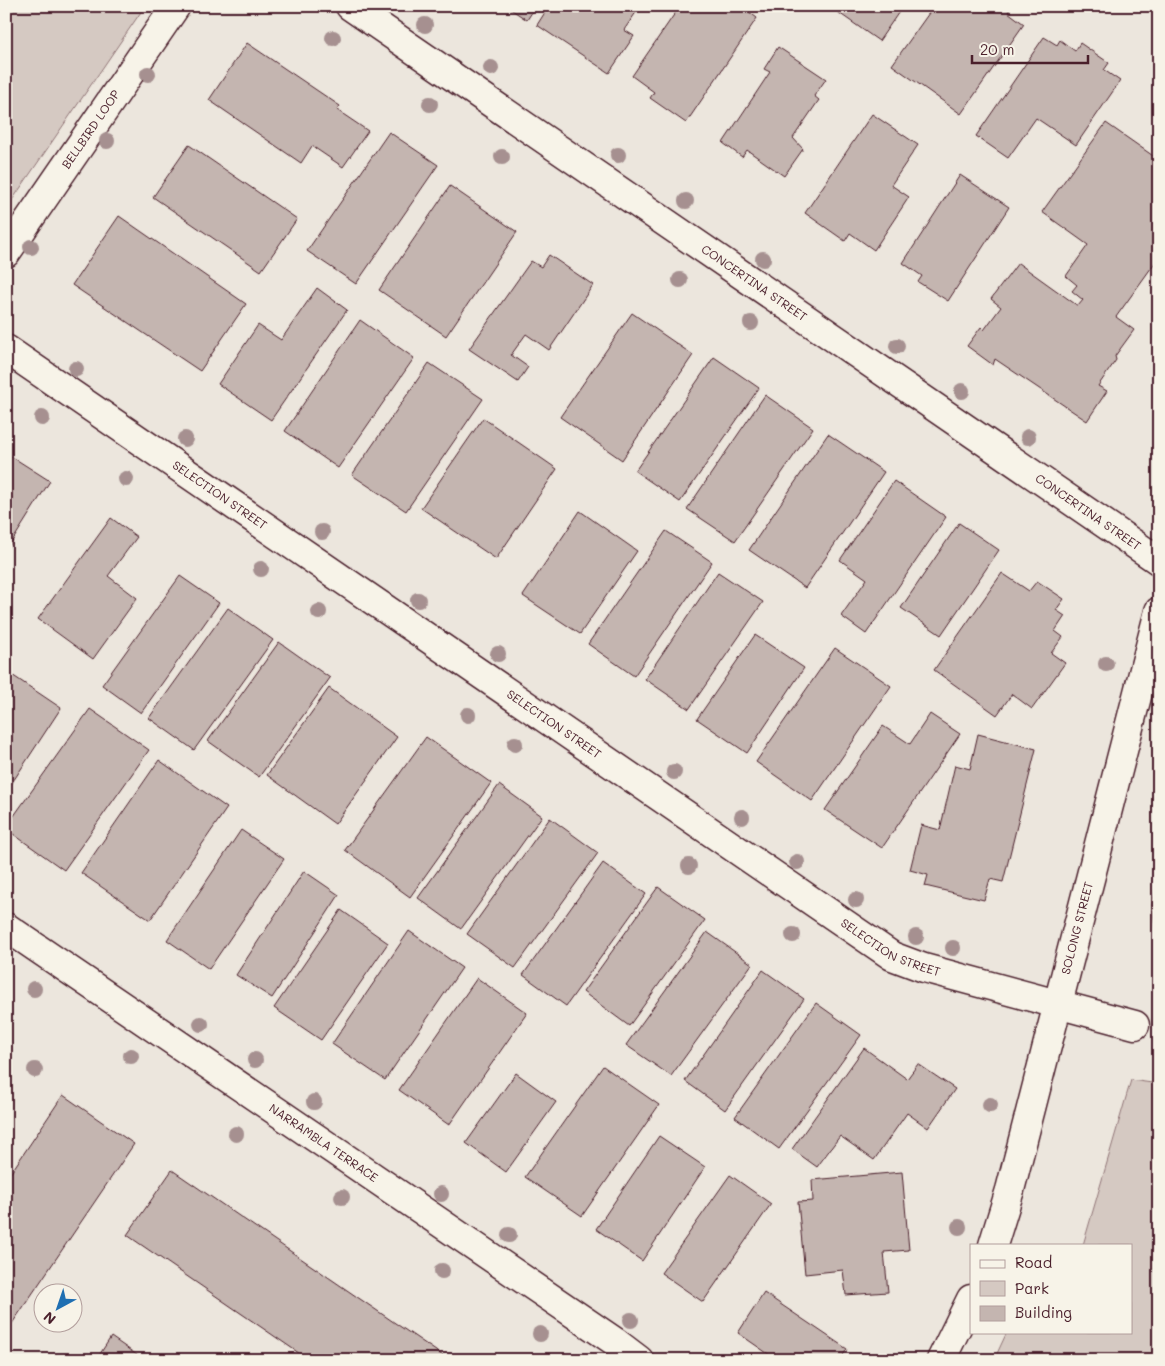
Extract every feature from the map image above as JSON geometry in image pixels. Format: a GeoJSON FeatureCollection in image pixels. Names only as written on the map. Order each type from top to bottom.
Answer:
{"type":"FeatureCollection","features":[{"type":"Feature","properties":{"kind":"street","name":"BELLBIRD LOOP"},"geometry":{"type":"LineString","coordinates":[[6,254],[176,6]]}},
{"type":"Feature","properties":{"kind":"street","name":"CONCERTINA STREET"},"geometry":{"type":"LineString","coordinates":[[350,6],[1159,561]]}},
{"type":"Feature","properties":{"kind":"street","name":"SELECTION STREET"},"geometry":{"type":"LineString","coordinates":[[6,349],[892,956],[924,968],[1012,990],[1135,1025]]}},
{"type":"Feature","properties":{"kind":"street","name":"SOLONG STREET"},"geometry":{"type":"LineString","coordinates":[[993,1244],[1010,1190],[1159,611]]}},
{"type":"Feature","properties":{"kind":"street","name":"NARRAMBLA TERRACE"},"geometry":{"type":"LineString","coordinates":[[6,928],[598,1330],[639,1360]]}},
{"type":"Feature","properties":{"kind":"street"},"geometry":{"type":"LineString","coordinates":[[941,1360],[970,1302]]}},
{"type":"Feature","properties":{"kind":"green space"},"geometry":{"type":"Polygon","coordinates":[[[6,6],[145,6],[6,209],[6,6]]]}},
{"type":"Feature","properties":{"kind":"green space"},"geometry":{"type":"Polygon","coordinates":[[[1159,872],[1159,956],[1152,905],[1159,872]]]}},
{"type":"Feature","properties":{"kind":"green space"},"geometry":{"type":"Polygon","coordinates":[[[1131,1080],[1159,1084],[1159,1360],[994,1360],[1006,1334],[1132,1334],[1132,1244],[1083,1244],[1131,1080]]]}},
{"type":"Feature","properties":{"kind":"building"},"geometry":{"type":"Polygon","coordinates":[[[506,6],[536,6],[527,20],[506,6]]]}},
{"type":"Feature","properties":{"kind":"building"},"geometry":{"type":"Polygon","coordinates":[[[549,6],[648,6],[645,11],[639,8],[624,30],[634,36],[609,73],[537,25],[549,6]]]}},
{"type":"Feature","properties":{"kind":"building"},"geometry":{"type":"Polygon","coordinates":[[[680,6],[741,6],[757,18],[686,123],[650,98],[654,92],[632,76],[680,6]]]}},
{"type":"Feature","properties":{"kind":"building"},"geometry":{"type":"Polygon","coordinates":[[[829,6],[903,6],[879,41],[829,6]]]}},
{"type":"Feature","properties":{"kind":"building"},"geometry":{"type":"Polygon","coordinates":[[[934,6],[1012,6],[1008,12],[1024,24],[961,114],[892,65],[934,6]]]}},
{"type":"Feature","properties":{"kind":"building"},"geometry":{"type":"Polygon","coordinates":[[[1044,37],[1057,45],[1060,40],[1075,51],[1080,43],[1109,63],[1104,70],[1120,81],[1076,145],[1036,118],[1008,158],[976,136],[1044,37]]]}},
{"type":"Feature","properties":{"kind":"building"},"geometry":{"type":"Polygon","coordinates":[[[247,43],[340,106],[337,110],[368,131],[343,167],[312,146],[301,163],[209,100],[247,43]]]}},
{"type":"Feature","properties":{"kind":"building"},"geometry":{"type":"Polygon","coordinates":[[[778,47],[826,79],[814,96],[819,100],[793,138],[803,149],[784,176],[747,150],[742,157],[723,143],[770,72],[764,69],[778,47]]]}},
{"type":"Feature","properties":{"kind":"building"},"geometry":{"type":"Polygon","coordinates":[[[872,114],[918,145],[891,185],[909,197],[874,250],[850,233],[845,241],[805,213],[872,114]]]}},
{"type":"Feature","properties":{"kind":"building"},"geometry":{"type":"Polygon","coordinates":[[[1106,123],[1159,160],[1159,184],[1155,189],[1159,192],[1159,257],[1116,317],[1134,330],[1115,356],[1116,360],[1098,386],[1107,391],[1087,421],[995,359],[993,365],[967,346],[981,327],[984,330],[1001,307],[991,299],[1018,263],[1078,306],[1083,300],[1072,291],[1077,285],[1066,276],[1088,245],[1042,212],[1106,123]]]}},
{"type":"Feature","properties":{"kind":"building"},"geometry":{"type":"Polygon","coordinates":[[[389,132],[438,165],[356,284],[307,251],[389,132]]]}},
{"type":"Feature","properties":{"kind":"building"},"geometry":{"type":"Polygon","coordinates":[[[189,145],[297,219],[261,271],[153,197],[189,145]]]}},
{"type":"Feature","properties":{"kind":"building"},"geometry":{"type":"Polygon","coordinates":[[[960,175],[1009,207],[948,301],[918,282],[922,276],[903,263],[960,175]]]}},
{"type":"Feature","properties":{"kind":"building"},"geometry":{"type":"Polygon","coordinates":[[[450,186],[517,232],[446,336],[379,290],[450,186]]]}},
{"type":"Feature","properties":{"kind":"building"},"geometry":{"type":"Polygon","coordinates":[[[119,216],[246,304],[200,371],[72,285],[119,216]]]}},
{"type":"Feature","properties":{"kind":"building"},"geometry":{"type":"Polygon","coordinates":[[[549,255],[593,285],[549,350],[526,334],[511,355],[528,367],[518,382],[469,349],[531,261],[541,267],[549,255]]]}},
{"type":"Feature","properties":{"kind":"building"},"geometry":{"type":"Polygon","coordinates":[[[317,288],[347,310],[271,420],[218,384],[258,325],[281,340],[317,288]]]}},
{"type":"Feature","properties":{"kind":"building"},"geometry":{"type":"Polygon","coordinates":[[[632,313],[693,355],[622,460],[560,417],[632,313]]]}},
{"type":"Feature","properties":{"kind":"building"},"geometry":{"type":"Polygon","coordinates":[[[360,320],[414,358],[338,468],[285,431],[360,320]]]}},
{"type":"Feature","properties":{"kind":"building"},"geometry":{"type":"Polygon","coordinates":[[[714,357],[759,388],[680,502],[635,471],[714,357]]]}},
{"type":"Feature","properties":{"kind":"building"},"geometry":{"type":"Polygon","coordinates":[[[429,363],[483,399],[406,511],[352,475],[429,363]]]}},
{"type":"Feature","properties":{"kind":"building"},"geometry":{"type":"Polygon","coordinates":[[[765,395],[813,428],[735,541],[687,509],[765,395]]]}},
{"type":"Feature","properties":{"kind":"building"},"geometry":{"type":"Polygon","coordinates":[[[483,418],[557,469],[496,559],[421,508],[483,418]]]}},
{"type":"Feature","properties":{"kind":"building"},"geometry":{"type":"Polygon","coordinates":[[[828,434],[884,472],[805,588],[749,550],[828,434]]]}},
{"type":"Feature","properties":{"kind":"building"},"geometry":{"type":"Polygon","coordinates":[[[6,453],[50,481],[6,551],[6,453]]]}},
{"type":"Feature","properties":{"kind":"building"},"geometry":{"type":"Polygon","coordinates":[[[894,481],[946,517],[866,634],[841,616],[867,579],[840,560],[894,481]]]}},
{"type":"Feature","properties":{"kind":"building"},"geometry":{"type":"Polygon","coordinates":[[[580,511],[637,551],[580,634],[523,596],[580,511]]]}},
{"type":"Feature","properties":{"kind":"building"},"geometry":{"type":"Polygon","coordinates":[[[111,518],[137,537],[108,576],[137,598],[93,659],[38,619],[111,518]]]}},
{"type":"Feature","properties":{"kind":"building"},"geometry":{"type":"Polygon","coordinates":[[[959,523],[999,550],[941,635],[901,608],[959,523]]]}},
{"type":"Feature","properties":{"kind":"building"},"geometry":{"type":"Polygon","coordinates":[[[666,531],[712,562],[634,676],[588,644],[666,531]]]}},
{"type":"Feature","properties":{"kind":"building"},"geometry":{"type":"Polygon","coordinates":[[[718,572],[763,602],[689,709],[645,679],[718,572]]]}},
{"type":"Feature","properties":{"kind":"building"},"geometry":{"type":"Polygon","coordinates":[[[1002,573],[1029,591],[1037,581],[1064,599],[1056,610],[1065,616],[1055,631],[1063,637],[1051,653],[1065,663],[1032,709],[1012,694],[997,715],[934,670],[1002,573]]]}},
{"type":"Feature","properties":{"kind":"building"},"geometry":{"type":"Polygon","coordinates":[[[180,576],[219,603],[141,713],[102,685],[180,576]]]}},
{"type":"Feature","properties":{"kind":"building"},"geometry":{"type":"Polygon","coordinates":[[[228,608],[273,640],[194,750],[149,718],[228,608]]]}},
{"type":"Feature","properties":{"kind":"building"},"geometry":{"type":"Polygon","coordinates":[[[755,635],[804,668],[747,753],[697,719],[755,635]]]}},
{"type":"Feature","properties":{"kind":"building"},"geometry":{"type":"Polygon","coordinates":[[[279,642],[330,678],[259,777],[208,741],[279,642]]]}},
{"type":"Feature","properties":{"kind":"building"},"geometry":{"type":"Polygon","coordinates":[[[835,648],[891,686],[812,801],[756,762],[835,648]]]}},
{"type":"Feature","properties":{"kind":"building"},"geometry":{"type":"Polygon","coordinates":[[[6,671],[61,708],[6,792],[6,671]]]}},
{"type":"Feature","properties":{"kind":"building"},"geometry":{"type":"Polygon","coordinates":[[[329,688],[397,737],[335,824],[267,775],[329,688]]]}},
{"type":"Feature","properties":{"kind":"building"},"geometry":{"type":"Polygon","coordinates":[[[90,709],[149,750],[64,870],[6,829],[6,827],[90,709]]]}},
{"type":"Feature","properties":{"kind":"building"},"geometry":{"type":"Polygon","coordinates":[[[930,714],[960,734],[882,848],[825,810],[883,726],[910,744],[930,714]]]}},
{"type":"Feature","properties":{"kind":"building"},"geometry":{"type":"Polygon","coordinates":[[[978,734],[1036,749],[1003,882],[990,879],[984,900],[925,886],[928,875],[910,870],[921,825],[940,830],[955,765],[970,769],[978,734]]]}},
{"type":"Feature","properties":{"kind":"building"},"geometry":{"type":"Polygon","coordinates":[[[426,737],[491,783],[410,897],[345,850],[426,737]]]}},
{"type":"Feature","properties":{"kind":"building"},"geometry":{"type":"Polygon","coordinates":[[[159,760],[227,808],[150,920],[81,873],[159,760]]]}},
{"type":"Feature","properties":{"kind":"building"},"geometry":{"type":"Polygon","coordinates":[[[499,785],[542,816],[461,929],[418,898],[499,785]]]}},
{"type":"Feature","properties":{"kind":"building"},"geometry":{"type":"Polygon","coordinates":[[[550,818],[598,853],[515,968],[467,934],[550,818]]]}},
{"type":"Feature","properties":{"kind":"building"},"geometry":{"type":"Polygon","coordinates":[[[241,830],[284,859],[209,969],[167,940],[241,830]]]}},
{"type":"Feature","properties":{"kind":"building"},"geometry":{"type":"Polygon","coordinates":[[[603,863],[646,894],[566,1006],[523,975],[603,863]]]}},
{"type":"Feature","properties":{"kind":"building"},"geometry":{"type":"Polygon","coordinates":[[[304,871],[339,895],[272,998],[236,975],[304,871]]]}},
{"type":"Feature","properties":{"kind":"building"},"geometry":{"type":"Polygon","coordinates":[[[658,887],[705,920],[629,1026],[583,992],[658,887]]]}},
{"type":"Feature","properties":{"kind":"building"},"geometry":{"type":"Polygon","coordinates":[[[341,910],[388,943],[321,1040],[274,1008],[341,910]]]}},
{"type":"Feature","properties":{"kind":"building"},"geometry":{"type":"Polygon","coordinates":[[[409,931],[462,968],[385,1080],[332,1044],[409,931]]]}},
{"type":"Feature","properties":{"kind":"building"},"geometry":{"type":"Polygon","coordinates":[[[707,932],[752,964],[671,1076],[626,1045],[707,932]]]}},
{"type":"Feature","properties":{"kind":"building"},"geometry":{"type":"Polygon","coordinates":[[[763,970],[804,999],[725,1110],[685,1081],[763,970]]]}},
{"type":"Feature","properties":{"kind":"building"},"geometry":{"type":"Polygon","coordinates":[[[477,978],[527,1013],[449,1125],[399,1090],[477,978]]]}},
{"type":"Feature","properties":{"kind":"building"},"geometry":{"type":"Polygon","coordinates":[[[816,1003],[861,1035],[779,1149],[735,1117],[816,1003]]]}},
{"type":"Feature","properties":{"kind":"building"},"geometry":{"type":"Polygon","coordinates":[[[864,1048],[907,1079],[918,1064],[955,1089],[928,1128],[907,1113],[874,1160],[840,1136],[817,1167],[792,1149],[864,1048]]]}},
{"type":"Feature","properties":{"kind":"building"},"geometry":{"type":"Polygon","coordinates":[[[603,1066],[659,1105],[582,1216],[525,1177],[603,1066]]]}},
{"type":"Feature","properties":{"kind":"building"},"geometry":{"type":"Polygon","coordinates":[[[516,1073],[556,1102],[506,1172],[466,1143],[516,1073]]]}},
{"type":"Feature","properties":{"kind":"building"},"geometry":{"type":"Polygon","coordinates":[[[63,1095],[134,1144],[39,1284],[32,1284],[32,1294],[9,1328],[6,1326],[6,1180],[63,1095]]]}},
{"type":"Feature","properties":{"kind":"building"},"geometry":{"type":"Polygon","coordinates":[[[659,1136],[705,1167],[642,1261],[596,1229],[659,1136]]]}},
{"type":"Feature","properties":{"kind":"building"},"geometry":{"type":"Polygon","coordinates":[[[172,1170],[449,1360],[309,1360],[127,1235],[172,1170]]]}},
{"type":"Feature","properties":{"kind":"building"},"geometry":{"type":"Polygon","coordinates":[[[902,1172],[909,1250],[884,1252],[888,1292],[846,1295],[843,1270],[805,1274],[798,1202],[813,1201],[812,1180],[902,1172]]]}},
{"type":"Feature","properties":{"kind":"building"},"geometry":{"type":"Polygon","coordinates":[[[730,1175],[771,1204],[703,1302],[661,1273],[730,1175]]]}},
{"type":"Feature","properties":{"kind":"building"},"geometry":{"type":"Polygon","coordinates":[[[764,1293],[847,1349],[840,1360],[777,1360],[738,1333],[764,1293]]]}},
{"type":"Feature","properties":{"kind":"building"},"geometry":{"type":"Polygon","coordinates":[[[111,1337],[144,1360],[96,1360],[111,1337]]]}}]}
